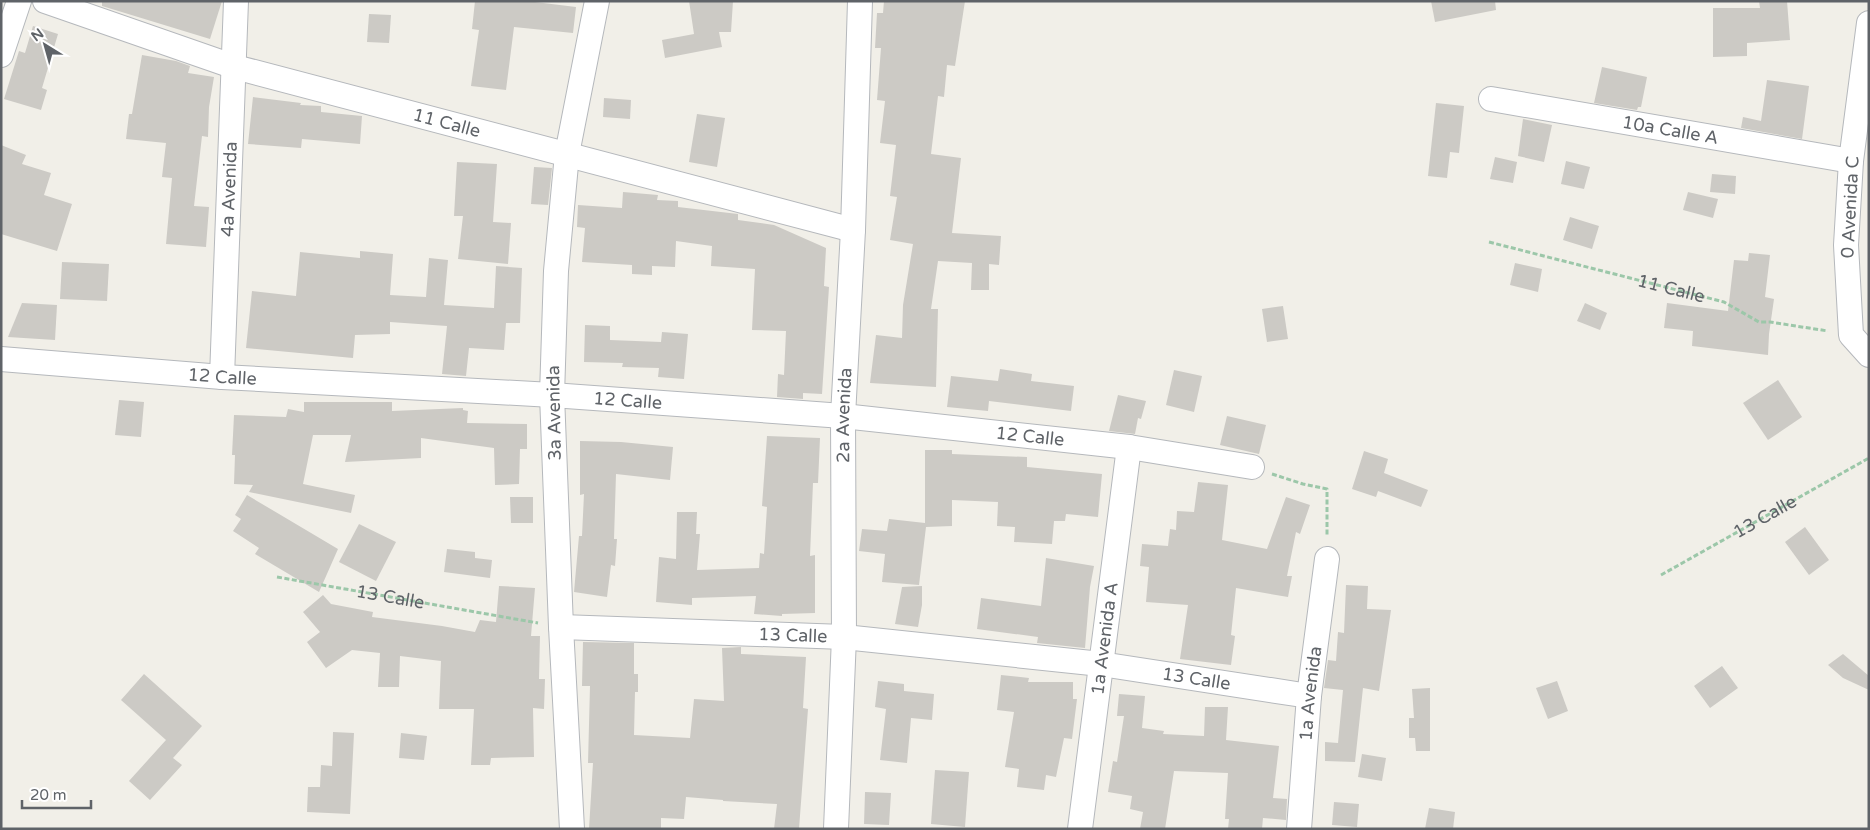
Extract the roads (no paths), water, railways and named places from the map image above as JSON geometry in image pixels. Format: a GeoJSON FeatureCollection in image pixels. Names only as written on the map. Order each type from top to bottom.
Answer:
{"type":"FeatureCollection","features":[{"type":"Feature","properties":{"kind":"street"},"geometry":{"type":"LineString","coordinates":[[1,55],[19,1]]}},
{"type":"Feature","properties":{"kind":"street","name":"11 Calle"},"geometry":{"type":"LineString","coordinates":[[45,1],[235,67],[853,230]]}},
{"type":"Feature","properties":{"kind":"street","name":"4a Avenida"},"geometry":{"type":"LineString","coordinates":[[222,377],[236,1]]}},
{"type":"Feature","properties":{"kind":"street","name":"3a Avenida"},"geometry":{"type":"LineString","coordinates":[[572,829],[561,627],[552,395],[556,271],[567,154],[597,1]]}},
{"type":"Feature","properties":{"kind":"street","name":"2a Avenida"},"geometry":{"type":"LineString","coordinates":[[836,829],[844,637],[843,416],[853,230],[860,1]]}},
{"type":"Feature","properties":{"kind":"street","name":"0 Avenida C"},"geometry":{"type":"LineString","coordinates":[[1869,23],[1851,161],[1846,245],[1851,335],[1869,355]]}},
{"type":"Feature","properties":{"kind":"street","name":"10a Calle A"},"geometry":{"type":"LineString","coordinates":[[1490,99],[1851,161]]}},
{"type":"Feature","properties":{"kind":"street","name":"12 Calle"},"geometry":{"type":"LineString","coordinates":[[1,359],[222,377],[552,395],[843,416],[1129,447],[1252,467]]}},
{"type":"Feature","properties":{"kind":"street","name":"1a Avenida A"},"geometry":{"type":"LineString","coordinates":[[1080,829],[1129,447]]}},
{"type":"Feature","properties":{"kind":"street","name":"1a Avenida"},"geometry":{"type":"LineString","coordinates":[[1299,829],[1309,696],[1327,559]]}},
{"type":"Feature","properties":{"kind":"street","name":"13 Calle"},"geometry":{"type":"LineString","coordinates":[[561,627],[844,637],[1101,664],[1309,696]]}}]}
